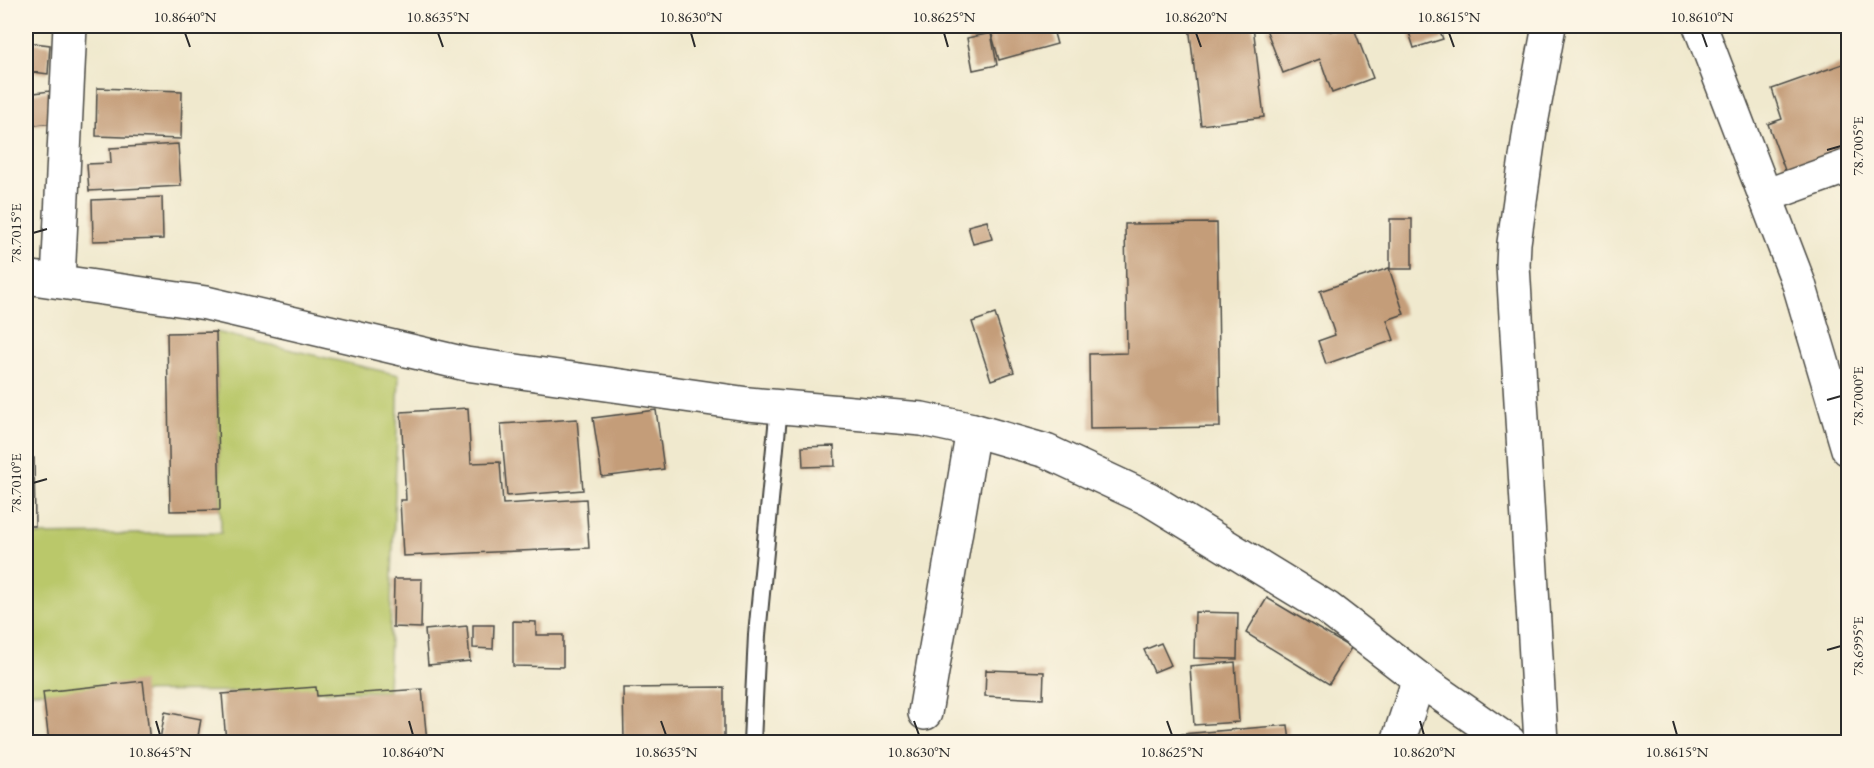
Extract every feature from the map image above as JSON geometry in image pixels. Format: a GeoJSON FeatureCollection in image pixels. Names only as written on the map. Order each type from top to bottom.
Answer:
{"type":"FeatureCollection","features":[{"type":"Feature","properties":{"kind":"street"},"geometry":{"type":"LineString","coordinates":[[58,282],[70,26]]}},
{"type":"Feature","properties":{"kind":"street"},"geometry":{"type":"LineString","coordinates":[[1542,742],[1513,265],[1530,129],[1549,26]]}},
{"type":"Feature","properties":{"kind":"street"},"geometry":{"type":"LineString","coordinates":[[1700,26],[1799,284],[1837,366],[1848,449]]}},
{"type":"Feature","properties":{"kind":"street"},"geometry":{"type":"LineString","coordinates":[[1765,196],[1848,166]]}},
{"type":"Feature","properties":{"kind":"street"},"geometry":{"type":"LineString","coordinates":[[26,277],[206,303],[466,364],[737,402],[922,419],[974,430],[1046,451],[1149,499],[1327,609],[1419,679],[1509,742]]}},
{"type":"Feature","properties":{"kind":"street"},"geometry":{"type":"LineString","coordinates":[[925,713],[974,430]]}},
{"type":"Feature","properties":{"kind":"street"},"geometry":{"type":"LineString","coordinates":[[1398,742],[1419,679]]}},
{"type":"Feature","properties":{"kind":"lane"},"geometry":{"type":"LineString","coordinates":[[752,742],[756,636],[779,406]]}},
{"type":"Feature","properties":{"kind":"green space"},"geometry":{"type":"Polygon","coordinates":[[[216,332],[399,375],[388,691],[26,692],[26,535],[221,533],[216,332]]]}},
{"type":"Feature","properties":{"kind":"building"},"geometry":{"type":"Polygon","coordinates":[[[1052,26],[1057,44],[999,60],[990,28],[1052,26]]]}},
{"type":"Feature","properties":{"kind":"building"},"geometry":{"type":"Polygon","coordinates":[[[1189,26],[1253,26],[1264,117],[1201,125],[1189,26]]]}},
{"type":"Feature","properties":{"kind":"building"},"geometry":{"type":"Polygon","coordinates":[[[1274,26],[1304,26],[1305,28],[1328,26],[1330,31],[1353,26],[1373,78],[1332,93],[1320,59],[1283,73],[1266,29],[1274,26]]]}},
{"type":"Feature","properties":{"kind":"building"},"geometry":{"type":"Polygon","coordinates":[[[1407,26],[1438,26],[1443,39],[1414,48],[1407,26]]]}},
{"type":"Feature","properties":{"kind":"building"},"geometry":{"type":"Polygon","coordinates":[[[991,33],[997,65],[973,70],[967,38],[991,33]]]}},
{"type":"Feature","properties":{"kind":"building"},"geometry":{"type":"Polygon","coordinates":[[[26,42],[50,45],[48,74],[26,71],[26,42]]]}},
{"type":"Feature","properties":{"kind":"building"},"geometry":{"type":"Polygon","coordinates":[[[1848,62],[1848,150],[1786,173],[1768,124],[1782,119],[1772,89],[1848,62]]]}},
{"type":"Feature","properties":{"kind":"building"},"geometry":{"type":"Polygon","coordinates":[[[97,88],[182,91],[181,139],[96,136],[97,88]]]}},
{"type":"Feature","properties":{"kind":"building"},"geometry":{"type":"Polygon","coordinates":[[[50,91],[53,123],[26,126],[26,94],[50,91]]]}},
{"type":"Feature","properties":{"kind":"building"},"geometry":{"type":"Polygon","coordinates":[[[178,144],[181,186],[89,191],[87,164],[111,163],[110,148],[178,144]]]}},
{"type":"Feature","properties":{"kind":"building"},"geometry":{"type":"Polygon","coordinates":[[[162,197],[163,239],[93,241],[92,200],[162,197]]]}},
{"type":"Feature","properties":{"kind":"building"},"geometry":{"type":"Polygon","coordinates":[[[1390,219],[1412,219],[1412,269],[1390,269],[1390,219]]]}},
{"type":"Feature","properties":{"kind":"building"},"geometry":{"type":"Polygon","coordinates":[[[987,221],[992,239],[973,244],[968,226],[987,221]]]}},
{"type":"Feature","properties":{"kind":"building"},"geometry":{"type":"Polygon","coordinates":[[[1217,223],[1220,427],[1090,429],[1089,354],[1127,353],[1125,224],[1217,223]]]}},
{"type":"Feature","properties":{"kind":"building"},"geometry":{"type":"Polygon","coordinates":[[[1389,268],[1404,314],[1387,320],[1394,340],[1326,364],[1318,341],[1335,335],[1320,291],[1389,268]]]}},
{"type":"Feature","properties":{"kind":"building"},"geometry":{"type":"Polygon","coordinates":[[[995,314],[1014,372],[991,380],[972,322],[995,314]]]}},
{"type":"Feature","properties":{"kind":"building"},"geometry":{"type":"Polygon","coordinates":[[[216,332],[220,510],[170,511],[167,333],[216,332]]]}},
{"type":"Feature","properties":{"kind":"building"},"geometry":{"type":"Polygon","coordinates":[[[468,408],[471,463],[500,462],[503,504],[586,499],[589,548],[403,556],[400,500],[406,500],[401,412],[468,408]]]}},
{"type":"Feature","properties":{"kind":"building"},"geometry":{"type":"Polygon","coordinates":[[[656,410],[664,469],[602,477],[593,418],[656,410]]]}},
{"type":"Feature","properties":{"kind":"building"},"geometry":{"type":"Polygon","coordinates":[[[577,419],[583,490],[507,496],[501,424],[577,419]]]}},
{"type":"Feature","properties":{"kind":"building"},"geometry":{"type":"Polygon","coordinates":[[[834,446],[835,466],[803,467],[802,447],[834,446]]]}},
{"type":"Feature","properties":{"kind":"building"},"geometry":{"type":"Polygon","coordinates":[[[26,458],[34,458],[35,526],[26,526],[26,458]]]}},
{"type":"Feature","properties":{"kind":"building"},"geometry":{"type":"Polygon","coordinates":[[[394,579],[422,579],[421,628],[393,627],[394,579]]]}},
{"type":"Feature","properties":{"kind":"building"},"geometry":{"type":"Polygon","coordinates":[[[1267,598],[1351,648],[1329,684],[1246,633],[1267,598]]]}},
{"type":"Feature","properties":{"kind":"building"},"geometry":{"type":"Polygon","coordinates":[[[1195,612],[1238,613],[1237,659],[1194,658],[1195,612]]]}},
{"type":"Feature","properties":{"kind":"building"},"geometry":{"type":"Polygon","coordinates":[[[513,621],[536,622],[536,635],[563,635],[563,667],[513,666],[513,621]]]}},
{"type":"Feature","properties":{"kind":"building"},"geometry":{"type":"Polygon","coordinates":[[[473,625],[494,625],[493,649],[473,648],[473,625]]]}},
{"type":"Feature","properties":{"kind":"building"},"geometry":{"type":"Polygon","coordinates":[[[467,626],[470,661],[428,665],[425,630],[467,626]]]}},
{"type":"Feature","properties":{"kind":"building"},"geometry":{"type":"Polygon","coordinates":[[[1161,643],[1171,665],[1154,672],[1144,650],[1161,643]]]}},
{"type":"Feature","properties":{"kind":"building"},"geometry":{"type":"Polygon","coordinates":[[[1235,662],[1239,722],[1194,725],[1190,666],[1235,662]]]}},
{"type":"Feature","properties":{"kind":"building"},"geometry":{"type":"Polygon","coordinates":[[[986,670],[1044,672],[1043,699],[985,696],[986,670]]]}},
{"type":"Feature","properties":{"kind":"building"},"geometry":{"type":"Polygon","coordinates":[[[143,681],[150,742],[49,742],[43,692],[143,681]]]}},
{"type":"Feature","properties":{"kind":"building"},"geometry":{"type":"Polygon","coordinates":[[[316,687],[317,696],[422,689],[427,742],[226,742],[222,694],[316,687]]]}},
{"type":"Feature","properties":{"kind":"building"},"geometry":{"type":"Polygon","coordinates":[[[724,687],[724,742],[624,742],[623,688],[724,687]]]}},
{"type":"Feature","properties":{"kind":"building"},"geometry":{"type":"Polygon","coordinates":[[[165,712],[201,719],[197,742],[160,739],[165,712]]]}},
{"type":"Feature","properties":{"kind":"building"},"geometry":{"type":"Polygon","coordinates":[[[1288,725],[1290,742],[1183,742],[1182,734],[1288,725]]]}}]}
